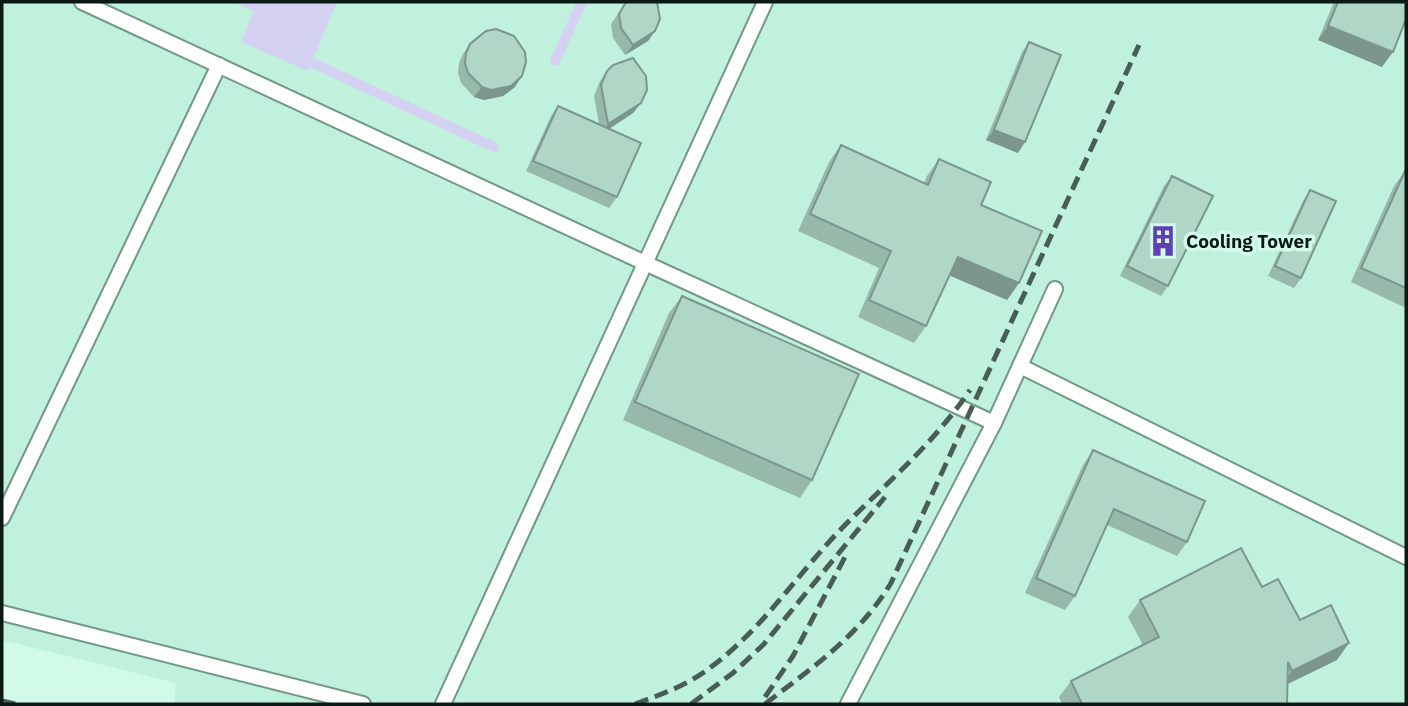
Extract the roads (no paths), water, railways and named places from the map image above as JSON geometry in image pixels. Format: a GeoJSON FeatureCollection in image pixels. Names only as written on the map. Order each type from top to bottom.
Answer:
{"type":"FeatureCollection","features":[{"type":"Feature","properties":{"kind":"lane"},"geometry":{"type":"LineString","coordinates":[[82,2],[645,264],[995,423]]}},
{"type":"Feature","properties":{"kind":"lane"},"geometry":{"type":"LineString","coordinates":[[443,704],[765,2]]}},
{"type":"Feature","properties":{"kind":"lane"},"geometry":{"type":"LineString","coordinates":[[2,518],[219,65]]}},
{"type":"Feature","properties":{"kind":"lane"},"geometry":{"type":"LineString","coordinates":[[848,704],[995,423],[1055,289]]}},
{"type":"Feature","properties":{"kind":"lane"},"geometry":{"type":"LineString","coordinates":[[1020,366],[1406,557]]}},
{"type":"Feature","properties":{"kind":"lane"},"geometry":{"type":"LineString","coordinates":[[2,613],[363,704]]}},
{"type":"Feature","properties":{"kind":"water"},"geometry":{"type":"Polygon","coordinates":[[[232,2],[337,2],[308,71],[241,42],[254,11],[232,2]]]}},
{"type":"Feature","properties":{"kind":"waterway"},"geometry":{"type":"LineString","coordinates":[[555,61],[582,2]]}},
{"type":"Feature","properties":{"kind":"waterway"},"geometry":{"type":"LineString","coordinates":[[302,58],[494,147]]}},
{"type":"Feature","properties":{"kind":"railway"},"geometry":{"type":"LineString","coordinates":[[765,704],[834,650],[864,619],[891,583],[1139,45]]}},
{"type":"Feature","properties":{"kind":"railway"},"geometry":{"type":"LineString","coordinates":[[635,704],[699,676],[746,637],[830,541],[927,444],[970,390]]}},
{"type":"Feature","properties":{"kind":"railway"},"geometry":{"type":"LineString","coordinates":[[691,704],[733,673],[764,644],[885,497]]}},
{"type":"Feature","properties":{"kind":"railway"},"geometry":{"type":"LineString","coordinates":[[765,697],[793,656],[845,557]]}},
{"type":"Feature","properties":{"kind":"railway"},"geometry":{"type":"LineString","coordinates":[[2,701],[15,704]]}},
{"type":"Feature","properties":{"kind":"place","name":"Cooling Tower"},"geometry":{"type":"Point","coordinates":[1163,241]}}]}
